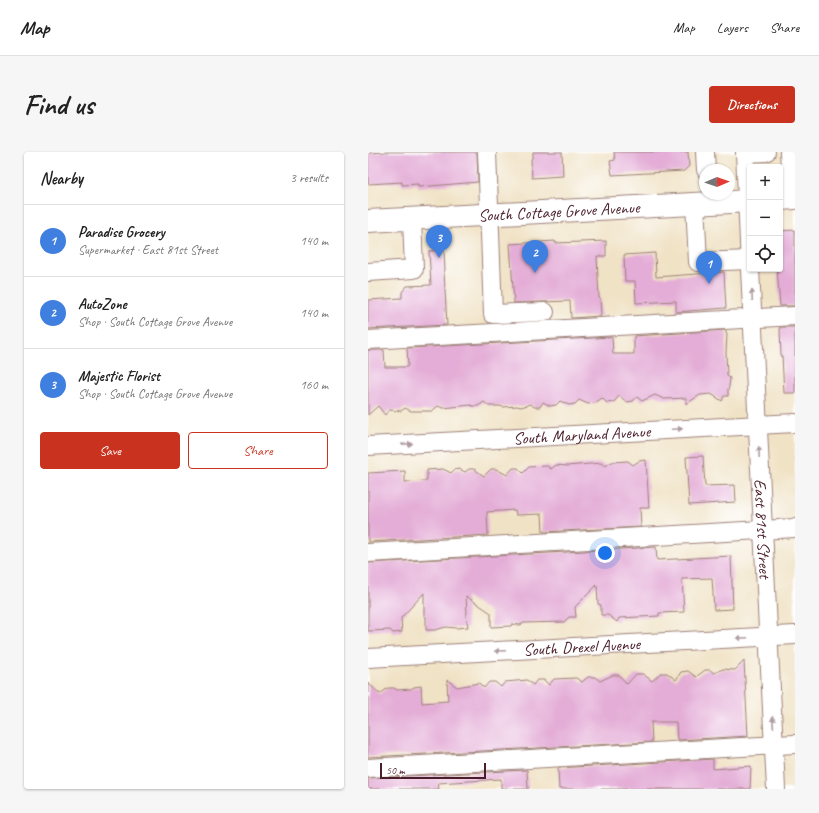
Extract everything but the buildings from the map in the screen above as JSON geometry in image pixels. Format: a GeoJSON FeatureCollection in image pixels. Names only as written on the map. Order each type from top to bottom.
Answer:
{"type":"FeatureCollection","features":[{"type":"Feature","properties":{"kind":"main road","name":"South Cottage Grove Avenue"},"geometry":{"type":"LineString","coordinates":[[368,221],[704,200],[747,201]]}},
{"type":"Feature","properties":{"kind":"street"},"geometry":{"type":"LineString","coordinates":[[487,152],[493,314],[545,312]]}},
{"type":"Feature","properties":{"kind":"street"},"geometry":{"type":"LineString","coordinates":[[705,152],[706,164]]}},
{"type":"Feature","properties":{"kind":"street"},"geometry":{"type":"LineString","coordinates":[[748,200],[745,153],[766,152]]}},
{"type":"Feature","properties":{"kind":"street"},"geometry":{"type":"LineString","coordinates":[[789,152],[789,199]]}},
{"type":"Feature","properties":{"kind":"street"},"geometry":{"type":"LineString","coordinates":[[704,200],[698,262],[747,260]]}},
{"type":"Feature","properties":{"kind":"street"},"geometry":{"type":"LineString","coordinates":[[368,272],[414,269],[412,219]]}},
{"type":"Feature","properties":{"kind":"street","name":"East 81st Street"},"geometry":{"type":"LineString","coordinates":[[750,272],[776,789]]}},
{"type":"Feature","properties":{"kind":"street"},"geometry":{"type":"LineString","coordinates":[[368,340],[795,316]]}},
{"type":"Feature","properties":{"kind":"street","name":"South Maryland Avenue"},"geometry":{"type":"LineString","coordinates":[[368,446],[795,423]]}},
{"type":"Feature","properties":{"kind":"street"},"geometry":{"type":"LineString","coordinates":[[368,553],[795,528]]}},
{"type":"Feature","properties":{"kind":"street","name":"South Drexel Avenue"},"geometry":{"type":"LineString","coordinates":[[368,658],[795,635]]}},
{"type":"Feature","properties":{"kind":"street"},"geometry":{"type":"LineString","coordinates":[[368,768],[795,744]]}},
{"type":"Feature","properties":{"kind":"place","name":"Majestic Florist"},"geometry":{"type":"Point","coordinates":[439,258]}},
{"type":"Feature","properties":{"kind":"place","name":"AutoZone"},"geometry":{"type":"Point","coordinates":[535,273]}},
{"type":"Feature","properties":{"kind":"place","name":"Paradise Grocery"},"geometry":{"type":"Point","coordinates":[709,284]}}]}
